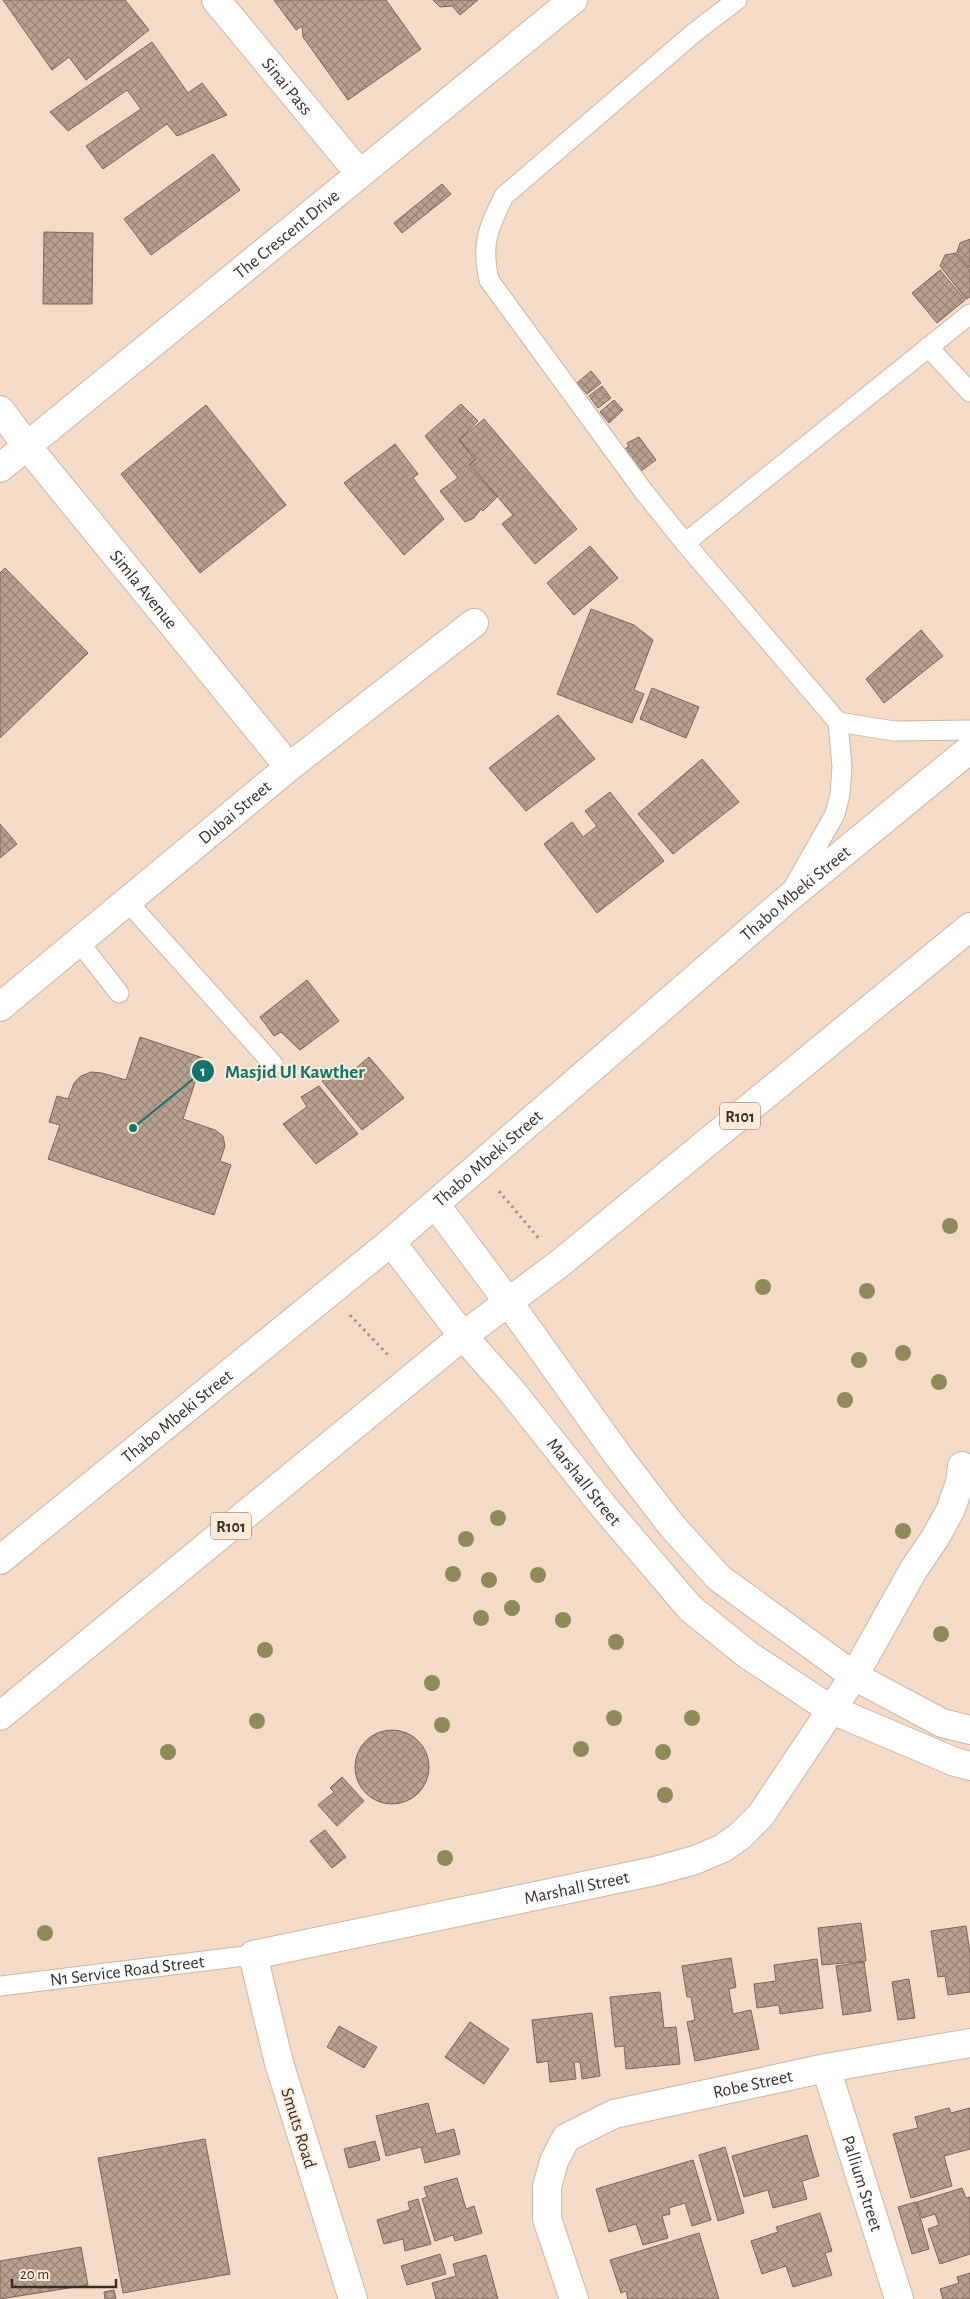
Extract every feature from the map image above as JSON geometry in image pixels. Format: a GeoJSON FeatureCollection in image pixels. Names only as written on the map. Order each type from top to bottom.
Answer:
{"type":"FeatureCollection","features":[{"type":"Feature","properties":{"kind":"street","name":"Sinai Pass"},"geometry":{"type":"LineString","coordinates":[[216,0],[360,174]]}},
{"type":"Feature","properties":{"kind":"street","name":"The Crescent Drive"},"geometry":{"type":"LineString","coordinates":[[0,468],[573,0]]}},
{"type":"Feature","properties":{"kind":"street","name":"Simla Avenue"},"geometry":{"type":"LineString","coordinates":[[0,410],[27,446],[289,766]]}},
{"type":"Feature","properties":{"kind":"street","name":"Dubai Street"},"geometry":{"type":"LineString","coordinates":[[0,1007],[289,766],[474,623]]}},
{"type":"Feature","properties":{"kind":"street","name":"Thabo Mbeki Street"},"geometry":{"type":"LineString","coordinates":[[0,1560],[391,1242],[786,900],[970,749]]}},
{"type":"Feature","properties":{"kind":"street","name":"R101"},"geometry":{"type":"LineString","coordinates":[[0,1716],[463,1336],[559,1264],[970,927]]}},
{"type":"Feature","properties":{"kind":"street"},"geometry":{"type":"LineString","coordinates":[[435,1204],[509,1303],[625,1465],[672,1526],[719,1578],[854,1676],[942,1723],[970,1730]]}},
{"type":"Feature","properties":{"kind":"street","name":"Marshall Street"},"geometry":{"type":"LineString","coordinates":[[391,1242],[463,1336],[510,1389],[604,1507],[690,1608],[748,1655],[830,1709],[955,1762],[970,1766]]}},
{"type":"Feature","properties":{"kind":"street","name":"Marshall Street"},"geometry":{"type":"LineString","coordinates":[[253,1955],[655,1872],[695,1860],[723,1848],[740,1836],[760,1815],[854,1676],[914,1569],[950,1511],[960,1483],[962,1466]]}},
{"type":"Feature","properties":{"kind":"street","name":"Smuts Road"},"geometry":{"type":"LineString","coordinates":[[253,1955],[279,2063],[353,2299]]}},
{"type":"Feature","properties":{"kind":"street","name":"Robe Street"},"geometry":{"type":"LineString","coordinates":[[574,2299],[547,2219],[547,2187],[554,2161],[566,2138],[614,2114],[826,2068],[970,2043]]}},
{"type":"Feature","properties":{"kind":"street","name":"Pallium Street"},"geometry":{"type":"LineString","coordinates":[[826,2068],[899,2299]]}},
{"type":"Feature","properties":{"kind":"lane"},"geometry":{"type":"LineString","coordinates":[[738,0],[695,32],[504,196],[491,223],[484,258],[490,280],[644,492],[685,543],[838,722],[842,767],[840,794],[835,814],[786,900]]}},
{"type":"Feature","properties":{"kind":"lane"},"geometry":{"type":"LineString","coordinates":[[685,543],[970,314]]}},
{"type":"Feature","properties":{"kind":"lane"},"geometry":{"type":"LineString","coordinates":[[928,347],[970,392]]}},
{"type":"Feature","properties":{"kind":"lane"},"geometry":{"type":"LineString","coordinates":[[838,722],[894,730],[970,730]]}},
{"type":"Feature","properties":{"kind":"lane"},"geometry":{"type":"LineString","coordinates":[[127,902],[273,1064]]}},
{"type":"Feature","properties":{"kind":"lane"},"geometry":{"type":"LineString","coordinates":[[79,942],[119,993]]}},
{"type":"Feature","properties":{"kind":"lane","name":"N1 Service Road Street"},"geometry":{"type":"LineString","coordinates":[[0,1986],[253,1955]]}},
{"type":"Feature","properties":{"kind":"path"},"geometry":{"type":"LineString","coordinates":[[477,1166],[559,1264]]}},
{"type":"Feature","properties":{"kind":"path"},"geometry":{"type":"LineString","coordinates":[[329,1293],[411,1379]]}},
{"type":"Feature","properties":{"kind":"building"},"geometry":{"type":"Polygon","coordinates":[[[3,0],[125,0],[149,30],[86,80],[69,57],[52,70],[3,0]]]}},
{"type":"Feature","properties":{"kind":"building"},"geometry":{"type":"Polygon","coordinates":[[[274,0],[386,0],[421,49],[348,100],[303,37],[302,26],[296,30],[274,0]]]}},
{"type":"Feature","properties":{"kind":"building"},"geometry":{"type":"Polygon","coordinates":[[[433,0],[478,0],[460,15],[452,6],[440,7],[433,0]]]}},
{"type":"Feature","properties":{"kind":"building"},"geometry":{"type":"Polygon","coordinates":[[[152,42],[188,93],[202,83],[227,115],[177,136],[167,124],[103,169],[86,146],[141,109],[127,90],[68,131],[50,112],[152,42]]]}},
{"type":"Feature","properties":{"kind":"building"},"geometry":{"type":"Polygon","coordinates":[[[213,154],[240,190],[151,255],[124,219],[213,154]]]}},
{"type":"Feature","properties":{"kind":"building"},"geometry":{"type":"Polygon","coordinates":[[[442,184],[451,194],[402,233],[394,223],[442,184]]]}},
{"type":"Feature","properties":{"kind":"building"},"geometry":{"type":"Polygon","coordinates":[[[44,232],[93,233],[92,304],[43,304],[44,232]]]}},
{"type":"Feature","properties":{"kind":"building"},"geometry":{"type":"Polygon","coordinates":[[[970,239],[970,268],[957,252],[960,243],[970,239]]]}},
{"type":"Feature","properties":{"kind":"building"},"geometry":{"type":"Polygon","coordinates":[[[956,253],[970,270],[970,297],[966,299],[940,266],[945,255],[956,253]]]}},
{"type":"Feature","properties":{"kind":"building"},"geometry":{"type":"Polygon","coordinates":[[[940,270],[965,300],[937,323],[912,293],[940,270]]]}},
{"type":"Feature","properties":{"kind":"building"},"geometry":{"type":"Polygon","coordinates":[[[591,371],[601,383],[587,394],[577,383],[591,371]]]}},
{"type":"Feature","properties":{"kind":"building"},"geometry":{"type":"Polygon","coordinates":[[[602,386],[611,398],[598,408],[589,396],[602,386]]]}},
{"type":"Feature","properties":{"kind":"building"},"geometry":{"type":"Polygon","coordinates":[[[614,400],[623,410],[609,423],[600,412],[614,400]]]}},
{"type":"Feature","properties":{"kind":"building"},"geometry":{"type":"Polygon","coordinates":[[[461,404],[478,421],[459,440],[475,460],[469,465],[497,497],[483,511],[481,509],[474,518],[465,522],[440,491],[458,478],[425,436],[461,404]]]}},
{"type":"Feature","properties":{"kind":"building"},"geometry":{"type":"Polygon","coordinates":[[[206,405],[286,505],[200,573],[121,474],[206,405]]]}},
{"type":"Feature","properties":{"kind":"building"},"geometry":{"type":"Polygon","coordinates":[[[484,419],[577,529],[535,564],[502,524],[513,515],[470,464],[476,459],[459,440],[484,419]]]}},
{"type":"Feature","properties":{"kind":"building"},"geometry":{"type":"Polygon","coordinates":[[[639,437],[656,460],[641,471],[625,449],[629,446],[627,443],[639,437]]]}},
{"type":"Feature","properties":{"kind":"building"},"geometry":{"type":"Polygon","coordinates":[[[395,444],[418,474],[413,478],[444,519],[404,555],[344,483],[395,444]]]}},
{"type":"Feature","properties":{"kind":"building"},"geometry":{"type":"Polygon","coordinates":[[[590,546],[618,578],[574,615],[547,583],[590,546]]]}},
{"type":"Feature","properties":{"kind":"building"},"geometry":{"type":"Polygon","coordinates":[[[5,568],[88,653],[0,738],[0,573],[5,568]]]}},
{"type":"Feature","properties":{"kind":"building"},"geometry":{"type":"Polygon","coordinates":[[[591,609],[634,625],[653,640],[634,690],[644,694],[632,723],[557,694],[591,609]]]}},
{"type":"Feature","properties":{"kind":"building"},"geometry":{"type":"Polygon","coordinates":[[[921,630],[943,656],[884,703],[866,679],[921,630]]]}},
{"type":"Feature","properties":{"kind":"building"},"geometry":{"type":"Polygon","coordinates":[[[652,688],[699,707],[686,738],[640,719],[652,688]]]}},
{"type":"Feature","properties":{"kind":"building"},"geometry":{"type":"Polygon","coordinates":[[[558,715],[595,759],[526,811],[489,768],[558,715]]]}},
{"type":"Feature","properties":{"kind":"building"},"geometry":{"type":"Polygon","coordinates":[[[702,759],[739,802],[673,854],[638,814],[702,759]]]}},
{"type":"Feature","properties":{"kind":"building"},"geometry":{"type":"Polygon","coordinates":[[[610,792],[664,861],[597,913],[544,844],[572,822],[583,837],[597,826],[585,811],[610,792]]]}},
{"type":"Feature","properties":{"kind":"building"},"geometry":{"type":"Polygon","coordinates":[[[0,824],[17,844],[0,858],[0,824]]]}},
{"type":"Feature","properties":{"kind":"building"},"geometry":{"type":"Polygon","coordinates":[[[307,980],[339,1021],[300,1050],[281,1032],[274,1036],[260,1017],[307,980]]]}},
{"type":"Feature","properties":{"kind":"building"},"geometry":{"type":"Polygon","coordinates":[[[140,1037],[203,1058],[183,1119],[215,1130],[223,1136],[225,1146],[220,1161],[231,1165],[214,1215],[48,1159],[60,1125],[49,1122],[57,1096],[68,1099],[74,1083],[81,1076],[91,1072],[126,1080],[140,1037]]]}},
{"type":"Feature","properties":{"kind":"building"},"geometry":{"type":"Polygon","coordinates":[[[369,1057],[404,1098],[362,1130],[322,1081],[341,1067],[348,1075],[369,1057]]]}},
{"type":"Feature","properties":{"kind":"building"},"geometry":{"type":"Polygon","coordinates":[[[319,1086],[358,1134],[316,1164],[283,1124],[307,1107],[301,1097],[319,1086]]]}},
{"type":"Feature","properties":{"kind":"building"},"geometry":{"type":"Polygon","coordinates":[[[385,1730],[399,1730],[413,1736],[423,1746],[429,1760],[429,1774],[423,1788],[413,1798],[399,1804],[385,1804],[371,1798],[361,1788],[355,1774],[355,1760],[361,1746],[371,1736],[385,1730]]]}},
{"type":"Feature","properties":{"kind":"building"},"geometry":{"type":"Polygon","coordinates":[[[342,1777],[364,1801],[337,1826],[318,1805],[334,1792],[330,1788],[342,1777]]]}},
{"type":"Feature","properties":{"kind":"building"},"geometry":{"type":"Polygon","coordinates":[[[325,1830],[346,1857],[332,1868],[310,1841],[325,1830]]]}},
{"type":"Feature","properties":{"kind":"building"},"geometry":{"type":"Polygon","coordinates":[[[861,1923],[866,1961],[822,1965],[818,1928],[861,1923]]]}},
{"type":"Feature","properties":{"kind":"building"},"geometry":{"type":"Polygon","coordinates":[[[966,1926],[970,1953],[970,1992],[948,1995],[945,1976],[938,1977],[931,1931],[966,1926]]]}},
{"type":"Feature","properties":{"kind":"building"},"geometry":{"type":"Polygon","coordinates":[[[731,1958],[736,1987],[729,1989],[733,2014],[751,2010],[759,2049],[695,2061],[687,2022],[695,2020],[691,1997],[687,1997],[682,1966],[731,1958]]]}},
{"type":"Feature","properties":{"kind":"building"},"geometry":{"type":"Polygon","coordinates":[[[817,1959],[823,2008],[780,2014],[779,2005],[757,2008],[754,1984],[776,1981],[774,1965],[817,1959]]]}},
{"type":"Feature","properties":{"kind":"building"},"geometry":{"type":"Polygon","coordinates":[[[864,1962],[871,2011],[843,2015],[836,1966],[864,1962]]]}},
{"type":"Feature","properties":{"kind":"building"},"geometry":{"type":"Polygon","coordinates":[[[909,1979],[915,2018],[898,2020],[892,1982],[909,1979]]]}},
{"type":"Feature","properties":{"kind":"building"},"geometry":{"type":"Polygon","coordinates":[[[660,1992],[664,2028],[676,2027],[680,2064],[626,2069],[624,2046],[615,2047],[610,1997],[660,1992]]]}},
{"type":"Feature","properties":{"kind":"building"},"geometry":{"type":"Polygon","coordinates":[[[592,2013],[600,2076],[582,2079],[580,2062],[574,2062],[576,2079],[550,2082],[548,2061],[537,2063],[532,2020],[592,2013]]]}},
{"type":"Feature","properties":{"kind":"building"},"geometry":{"type":"Polygon","coordinates":[[[470,2022],[509,2049],[484,2084],[445,2057],[470,2022]]]}},
{"type":"Feature","properties":{"kind":"building"},"geometry":{"type":"Polygon","coordinates":[[[339,2026],[377,2047],[364,2068],[327,2047],[339,2026]]]}},
{"type":"Feature","properties":{"kind":"building"},"geometry":{"type":"Polygon","coordinates":[[[428,2103],[436,2134],[454,2129],[460,2154],[425,2163],[421,2147],[386,2156],[376,2116],[428,2103]]]}},
{"type":"Feature","properties":{"kind":"building"},"geometry":{"type":"Polygon","coordinates":[[[949,2108],[951,2113],[970,2108],[970,2149],[944,2156],[952,2186],[911,2198],[893,2134],[918,2128],[915,2117],[949,2108]]]}},
{"type":"Feature","properties":{"kind":"building"},"geometry":{"type":"Polygon","coordinates":[[[807,2135],[819,2176],[802,2181],[807,2199],[773,2208],[768,2190],[744,2197],[732,2156],[807,2135]]]}},
{"type":"Feature","properties":{"kind":"building"},"geometry":{"type":"Polygon","coordinates":[[[205,2139],[230,2274],[123,2293],[98,2158],[205,2139]]]}},
{"type":"Feature","properties":{"kind":"building"},"geometry":{"type":"Polygon","coordinates":[[[375,2141],[380,2160],[349,2168],[344,2149],[375,2141]]]}},
{"type":"Feature","properties":{"kind":"building"},"geometry":{"type":"Polygon","coordinates":[[[725,2147],[744,2213],[718,2221],[699,2155],[725,2147]]]}},
{"type":"Feature","properties":{"kind":"building"},"geometry":{"type":"Polygon","coordinates":[[[693,2160],[711,2220],[692,2226],[685,2203],[669,2208],[670,2214],[662,2216],[668,2238],[643,2245],[636,2224],[609,2232],[596,2189],[693,2160]]]}},
{"type":"Feature","properties":{"kind":"building"},"geometry":{"type":"Polygon","coordinates":[[[457,2178],[466,2209],[474,2206],[482,2233],[455,2241],[453,2235],[435,2241],[422,2199],[427,2197],[424,2187],[457,2178]]]}},
{"type":"Feature","properties":{"kind":"building"},"geometry":{"type":"Polygon","coordinates":[[[962,2188],[966,2198],[970,2197],[970,2254],[940,2264],[928,2229],[939,2225],[935,2214],[922,2218],[917,2202],[962,2188]]]}},
{"type":"Feature","properties":{"kind":"building"},"geometry":{"type":"Polygon","coordinates":[[[418,2199],[431,2244],[405,2251],[403,2239],[384,2244],[377,2220],[410,2210],[408,2202],[418,2199]]]}},
{"type":"Feature","properties":{"kind":"building"},"geometry":{"type":"Polygon","coordinates":[[[916,2202],[929,2249],[912,2254],[898,2207],[916,2202]]]}},
{"type":"Feature","properties":{"kind":"building"},"geometry":{"type":"Polygon","coordinates":[[[820,2213],[832,2251],[825,2253],[832,2275],[793,2287],[786,2266],[762,2274],[751,2241],[778,2232],[776,2227],[820,2213]]]}},
{"type":"Feature","properties":{"kind":"building"},"geometry":{"type":"Polygon","coordinates":[[[699,2233],[719,2299],[628,2299],[626,2291],[621,2293],[610,2260],[699,2233]]]}},
{"type":"Feature","properties":{"kind":"building"},"geometry":{"type":"Polygon","coordinates":[[[81,2247],[88,2285],[0,2299],[0,2261],[81,2247]]]}},
{"type":"Feature","properties":{"kind":"building"},"geometry":{"type":"Polygon","coordinates":[[[440,2254],[446,2274],[407,2285],[401,2266],[440,2254]]]}},
{"type":"Feature","properties":{"kind":"building"},"geometry":{"type":"Polygon","coordinates":[[[486,2255],[498,2299],[436,2299],[432,2283],[456,2276],[453,2264],[486,2255]]]}},
{"type":"Feature","properties":{"kind":"building"},"geometry":{"type":"Polygon","coordinates":[[[970,2273],[970,2299],[943,2299],[940,2289],[959,2283],[957,2277],[970,2273]]]}},
{"type":"Feature","properties":{"kind":"building"},"geometry":{"type":"Polygon","coordinates":[[[114,2290],[116,2299],[105,2299],[104,2292],[114,2290]]]}},
{"type":"Feature","properties":{"kind":"place","name":"Masjid Ul Kawther"},"geometry":{"type":"Point","coordinates":[133,1128]}}]}
